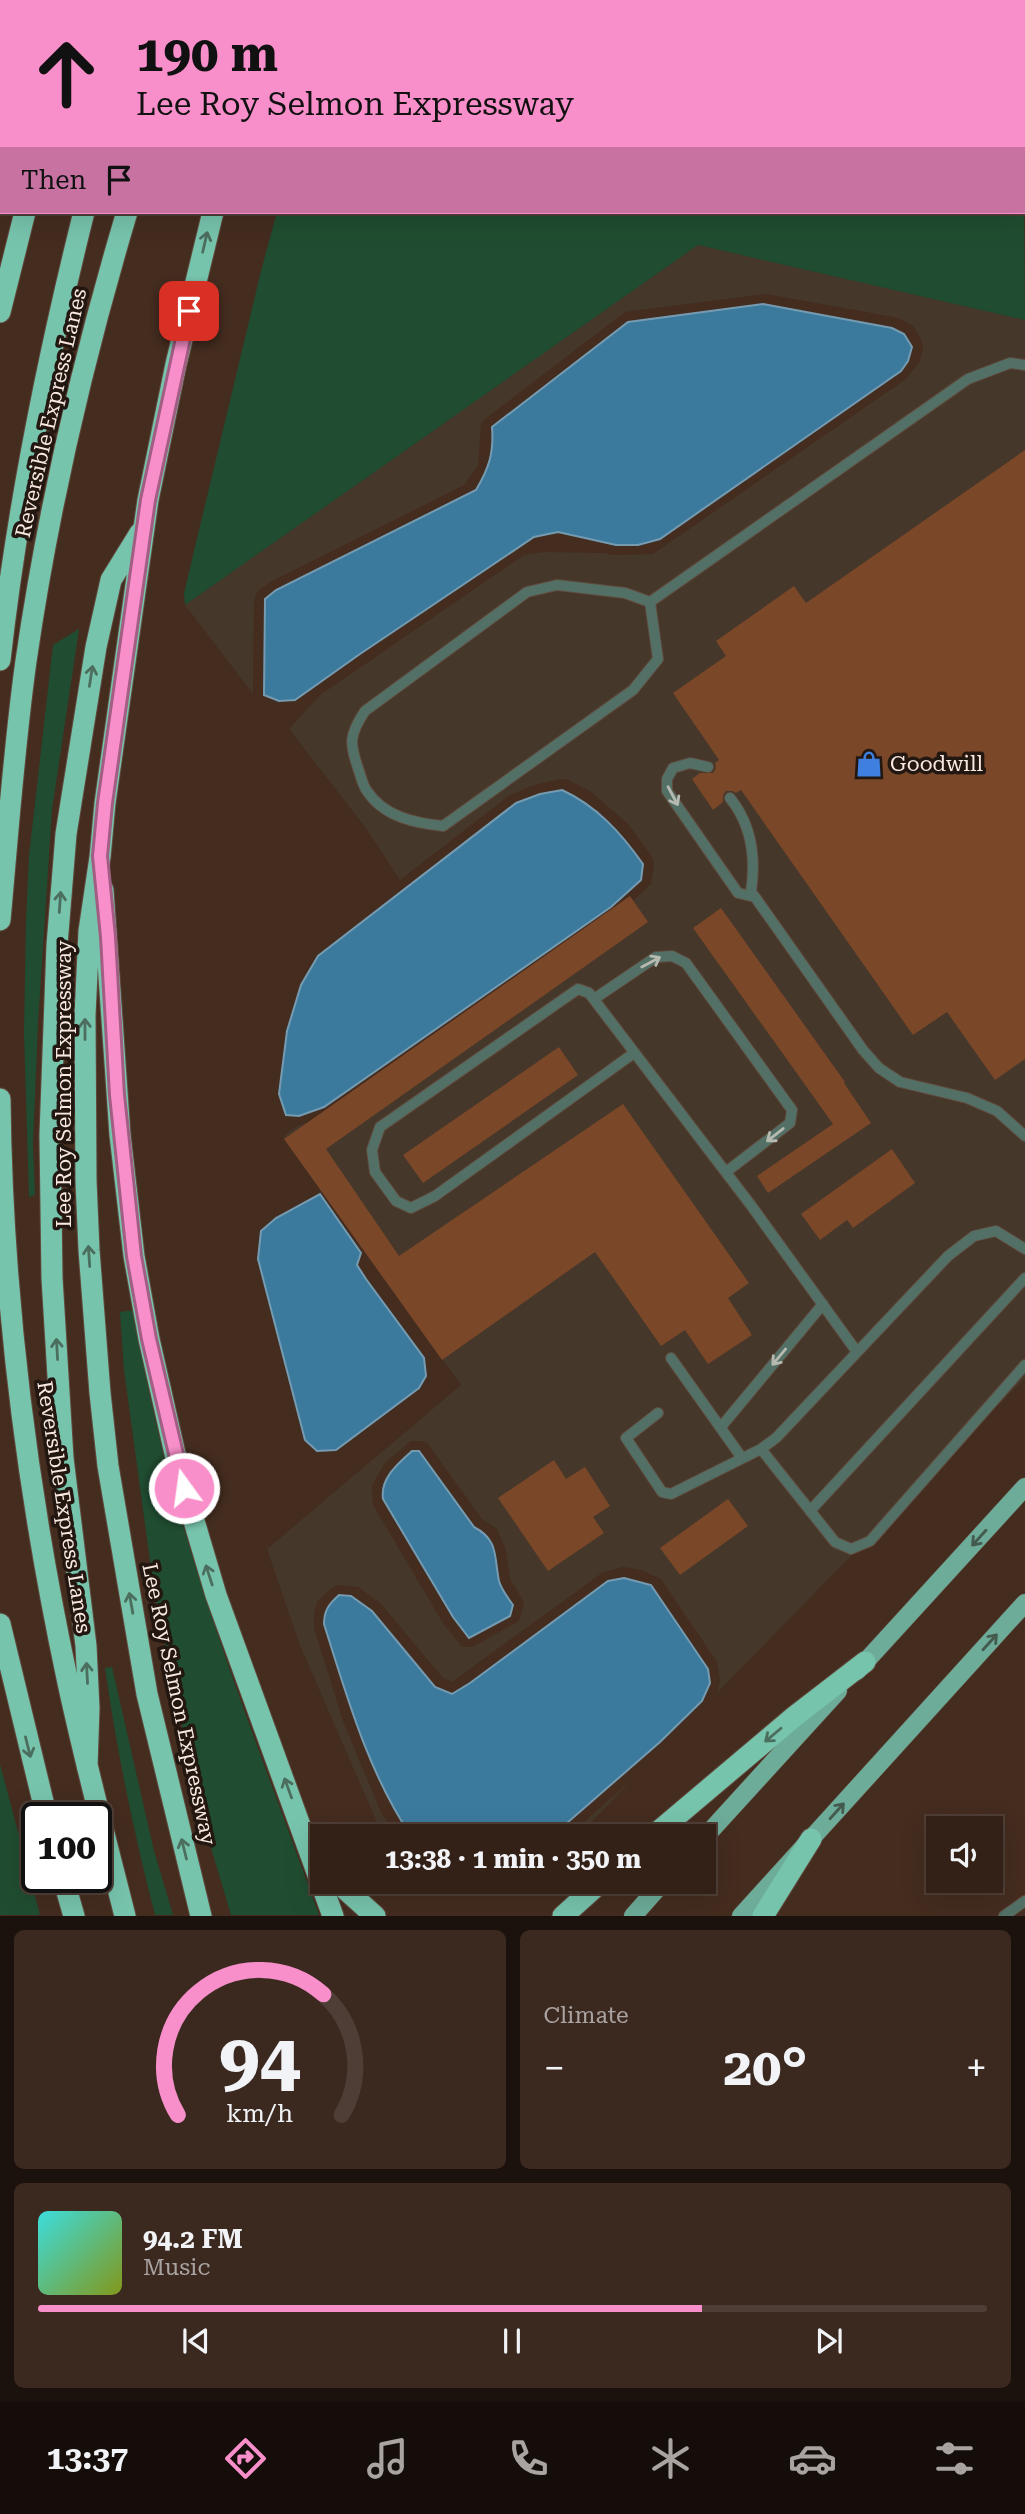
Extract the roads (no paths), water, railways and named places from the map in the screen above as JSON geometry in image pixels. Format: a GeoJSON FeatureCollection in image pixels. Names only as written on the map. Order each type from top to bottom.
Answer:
{"type":"FeatureCollection","features":[{"type":"Feature","properties":{"kind":"highway"},"geometry":{"type":"LineString","coordinates":[[0,312],[24,214]]}},
{"type":"Feature","properties":{"kind":"highway"},"geometry":{"type":"LineString","coordinates":[[0,660],[8,587],[47,368],[83,214]]}},
{"type":"Feature","properties":{"kind":"highway","name":"Reversible Express Lanes"},"geometry":{"type":"LineString","coordinates":[[0,920],[11,791],[26,662],[41,566],[79,392],[126,214]]}},
{"type":"Feature","properties":{"kind":"highway","name":"Lee Roy Selmon Expressway"},"geometry":{"type":"LineString","coordinates":[[201,1916],[147,1694],[126,1578],[100,1393],[89,1250],[85,1084],[86,972],[105,803],[144,527],[179,350],[213,214]]}},
{"type":"Feature","properties":{"kind":"highway"},"geometry":{"type":"LineString","coordinates":[[87,1766],[89,1707],[86,1646],[63,1458],[53,1292],[50,1136],[57,945],[65,846],[96,647],[111,580],[144,527]]}},
{"type":"Feature","properties":{"kind":"highway"},"geometry":{"type":"LineString","coordinates":[[100,856],[108,937],[120,1135],[134,1256],[149,1339],[178,1467],[207,1569],[310,1841]]}},
{"type":"Feature","properties":{"kind":"highway","name":"Reversible Express Lanes"},"geometry":{"type":"LineString","coordinates":[[0,1099],[7,1257],[30,1462],[54,1610],[87,1766],[125,1916]]}},
{"type":"Feature","properties":{"kind":"highway"},"geometry":{"type":"LineString","coordinates":[[0,1624],[43,1802]]}},
{"type":"Feature","properties":{"kind":"highway"},"geometry":{"type":"LineString","coordinates":[[667,1824],[795,1716],[865,1662]]}},
{"type":"Feature","properties":{"kind":"highway"},"geometry":{"type":"LineString","coordinates":[[763,1916],[811,1839]]}},
{"type":"Feature","properties":{"kind":"highway"},"geometry":{"type":"LineString","coordinates":[[67,1893],[74,1916]]}},
{"type":"Feature","properties":{"kind":"highway"},"geometry":{"type":"LineString","coordinates":[[327,1894],[334,1916]]}},
{"type":"Feature","properties":{"kind":"highway"},"geometry":{"type":"LineString","coordinates":[[350,1894],[375,1916]]}},
{"type":"Feature","properties":{"kind":"highway"},"geometry":{"type":"LineString","coordinates":[[563,1916],[588,1894]]}},
{"type":"Feature","properties":{"kind":"main road"},"geometry":{"type":"LineString","coordinates":[[716,1825],[1025,1487]]}},
{"type":"Feature","properties":{"kind":"main road"},"geometry":{"type":"LineString","coordinates":[[741,1916],[1025,1603]]}},
{"type":"Feature","properties":{"kind":"main road"},"geometry":{"type":"LineString","coordinates":[[633,1916],[652,1894]]}},
{"type":"Feature","properties":{"kind":"lane"},"geometry":{"type":"LineString","coordinates":[[650,601],[968,379],[1010,363],[1025,365]]}},
{"type":"Feature","properties":{"kind":"lane"},"geometry":{"type":"LineString","coordinates":[[557,585],[585,587],[625,593],[650,601],[657,659],[633,690],[443,826],[415,823],[390,812],[366,791],[352,751],[352,731],[365,710],[527,592],[557,585]]}},
{"type":"Feature","properties":{"kind":"lane"},"geometry":{"type":"LineString","coordinates":[[708,768],[690,763],[673,768],[667,779],[667,791],[738,893],[754,897]]}},
{"type":"Feature","properties":{"kind":"lane"},"geometry":{"type":"LineString","coordinates":[[730,798],[752,839],[754,871],[751,892],[863,1050],[879,1068],[900,1082],[967,1098],[997,1111],[1023,1131]]}},
{"type":"Feature","properties":{"kind":"lane"},"geometry":{"type":"LineString","coordinates":[[594,999],[656,957],[672,956],[686,963],[792,1110],[790,1123],[726,1172]]}},
{"type":"Feature","properties":{"kind":"lane"},"geometry":{"type":"LineString","coordinates":[[634,1053],[435,1196],[411,1208],[396,1201],[375,1172],[372,1150],[380,1127],[578,989],[589,993],[726,1172],[857,1352]]}},
{"type":"Feature","properties":{"kind":"lane"},"geometry":{"type":"LineString","coordinates":[[658,1413],[626,1438],[662,1492],[671,1494],[761,1449],[776,1438],[948,1255],[974,1236],[996,1231],[1021,1245],[1025,1233]]}},
{"type":"Feature","properties":{"kind":"lane"},"geometry":{"type":"LineString","coordinates":[[810,1511],[1025,1278]]}},
{"type":"Feature","properties":{"kind":"lane"},"geometry":{"type":"LineString","coordinates":[[721,1427],[823,1304]]}},
{"type":"Feature","properties":{"kind":"lane"},"geometry":{"type":"LineString","coordinates":[[671,1358],[742,1458]]}},
{"type":"Feature","properties":{"kind":"lane"},"geometry":{"type":"LineString","coordinates":[[761,1449],[835,1542],[851,1549],[870,1541],[1025,1365]]}},
{"type":"Feature","properties":{"kind":"lane"},"geometry":{"type":"LineString","coordinates":[[1004,1916],[1025,1901]]}},
{"type":"Feature","properties":{"kind":"water"},"geometry":{"type":"Polygon","coordinates":[[[763,304],[892,328],[904,334],[912,347],[908,361],[901,371],[660,539],[638,545],[616,545],[558,532],[534,537],[295,700],[279,701],[264,695],[265,599],[276,590],[476,490],[490,460],[492,427],[628,322],[763,304]]]}},
{"type":"Feature","properties":{"kind":"water"},"geometry":{"type":"Polygon","coordinates":[[[562,790],[597,812],[617,831],[643,864],[641,880],[611,907],[324,1107],[299,1116],[286,1115],[279,1094],[287,1031],[301,985],[318,956],[516,803],[540,794],[562,790]]]}},
{"type":"Feature","properties":{"kind":"water"},"geometry":{"type":"Polygon","coordinates":[[[320,1194],[361,1253],[357,1265],[424,1358],[426,1376],[419,1388],[336,1450],[317,1451],[305,1440],[258,1259],[261,1231],[276,1218],[320,1194]]]}},
{"type":"Feature","properties":{"kind":"water"},"geometry":{"type":"Polygon","coordinates":[[[412,1451],[419,1451],[474,1527],[492,1543],[500,1584],[513,1605],[510,1616],[469,1638],[453,1617],[383,1499],[387,1478],[412,1451]]]}},
{"type":"Feature","properties":{"kind":"water"},"geometry":{"type":"Polygon","coordinates":[[[624,1578],[651,1585],[708,1669],[710,1683],[702,1701],[660,1742],[566,1824],[404,1824],[382,1786],[350,1706],[324,1624],[330,1604],[339,1595],[351,1596],[372,1611],[435,1687],[452,1694],[608,1581],[624,1578]]]}},
{"type":"Feature","properties":{"kind":"place","name":"Goodwill"},"geometry":{"type":"Point","coordinates":[869,764]}}]}
